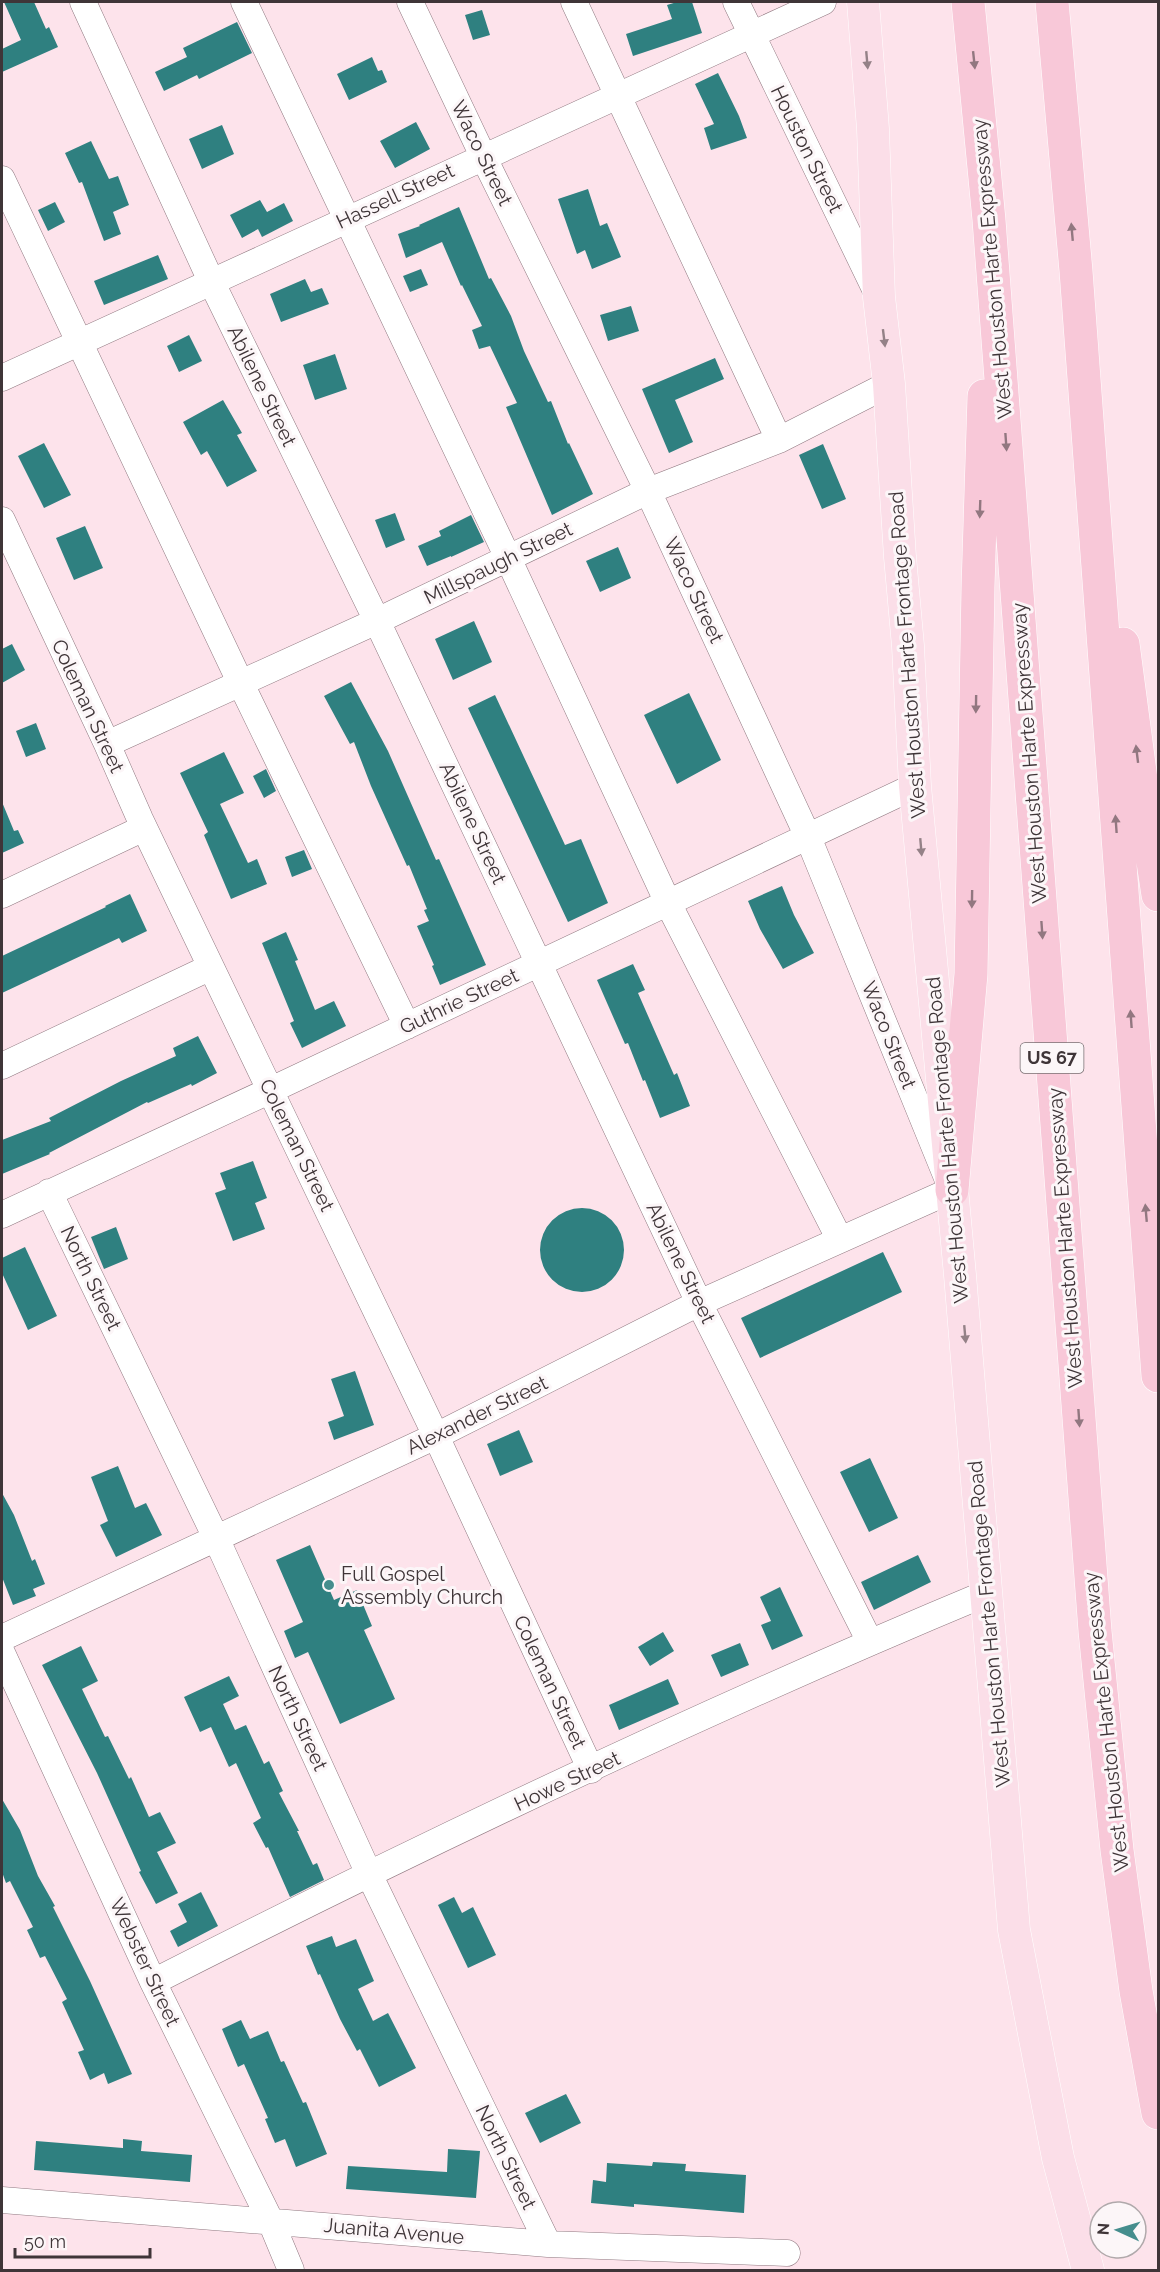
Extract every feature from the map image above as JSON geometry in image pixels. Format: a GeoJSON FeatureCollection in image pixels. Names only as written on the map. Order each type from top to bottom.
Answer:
{"type":"FeatureCollection","features":[{"type":"Feature","properties":{"kind":"highway","name":"West Houston Harte Expressway"},"geometry":{"type":"LineString","coordinates":[[968,2],[989,220],[1095,1630],[1119,1862],[1136,1991],[1158,2113]]}},
{"type":"Feature","properties":{"kind":"highway"},"geometry":{"type":"LineString","coordinates":[[1052,2],[1076,271],[1158,1376]]}},
{"type":"Feature","properties":{"kind":"highway"},"geometry":{"type":"LineString","coordinates":[[952,1190],[971,974],[978,587],[989,220]]}},
{"type":"Feature","properties":{"kind":"highway"},"geometry":{"type":"LineString","coordinates":[[1076,271],[1158,895]]}},
{"type":"Feature","properties":{"kind":"main road","name":"West Houston Harte Frontage Road"},"geometry":{"type":"LineString","coordinates":[[863,2],[873,129],[879,297],[889,384],[908,646],[915,786],[987,1593],[1014,1930],[1058,2158],[1088,2271]]}},
{"type":"Feature","properties":{"kind":"street","name":"Abilene Street"},"geometry":{"type":"LineString","coordinates":[[83,2],[211,281],[377,621],[699,1303],[870,1642]]}},
{"type":"Feature","properties":{"kind":"street"},"geometry":{"type":"LineString","coordinates":[[244,2],[508,558],[668,903],[840,1240]]}},
{"type":"Feature","properties":{"kind":"street","name":"Waco Street"},"geometry":{"type":"LineString","coordinates":[[411,2],[483,156],[648,491],[808,837],[952,1190]]}},
{"type":"Feature","properties":{"kind":"street"},"geometry":{"type":"LineString","coordinates":[[574,2],[779,440]]}},
{"type":"Feature","properties":{"kind":"street","name":"Houston Street"},"geometry":{"type":"LineString","coordinates":[[736,2],[879,297]]}},
{"type":"Feature","properties":{"kind":"street","name":"Hassell Street"},"geometry":{"type":"LineString","coordinates":[[2,378],[823,2]]}},
{"type":"Feature","properties":{"kind":"street"},"geometry":{"type":"LineString","coordinates":[[2,179],[241,684],[407,1026]]}},
{"type":"Feature","properties":{"kind":"street","name":"Millspaugh Street"},"geometry":{"type":"LineString","coordinates":[[107,744],[377,621],[648,491],[779,440],[889,384]]}},
{"type":"Feature","properties":{"kind":"street","name":"Coleman Street"},"geometry":{"type":"LineString","coordinates":[[2,520],[144,828],[436,1436],[591,1770]]}},
{"type":"Feature","properties":{"kind":"street","name":"Guthrie Street"},"geometry":{"type":"LineString","coordinates":[[2,1215],[915,786]]}},
{"type":"Feature","properties":{"kind":"street"},"geometry":{"type":"LineString","coordinates":[[2,895],[144,828]]}},
{"type":"Feature","properties":{"kind":"street"},"geometry":{"type":"LineString","coordinates":[[2,1066],[211,967]]}},
{"type":"Feature","properties":{"kind":"street","name":"Alexander Street"},"geometry":{"type":"LineString","coordinates":[[2,1638],[217,1540],[436,1436],[699,1303],[952,1190]]}},
{"type":"Feature","properties":{"kind":"street","name":"North Street"},"geometry":{"type":"LineString","coordinates":[[49,1192],[217,1540],[368,1872],[548,2244]]}},
{"type":"Feature","properties":{"kind":"street","name":"Howe Street"},"geometry":{"type":"LineString","coordinates":[[153,1982],[368,1872],[870,1642],[987,1593]]}},
{"type":"Feature","properties":{"kind":"street","name":"Webster Street"},"geometry":{"type":"LineString","coordinates":[[2,1653],[153,1982],[272,2222],[291,2271]]}},
{"type":"Feature","properties":{"kind":"street","name":"Juanita Avenue"},"geometry":{"type":"LineString","coordinates":[[2,2200],[548,2244],[786,2253]]}},
{"type":"Feature","properties":{"kind":"building"},"geometry":{"type":"Polygon","coordinates":[[[4,2],[34,2],[46,29],[49,27],[58,47],[2,72],[2,49],[21,40],[4,2]]]}},
{"type":"Feature","properties":{"kind":"building"},"geometry":{"type":"Polygon","coordinates":[[[692,2],[702,33],[633,56],[626,34],[672,19],[667,5],[692,2]]]}},
{"type":"Feature","properties":{"kind":"building"},"geometry":{"type":"Polygon","coordinates":[[[482,10],[490,35],[473,40],[465,15],[482,10]]]}},
{"type":"Feature","properties":{"kind":"building"},"geometry":{"type":"Polygon","coordinates":[[[237,22],[252,53],[199,79],[197,75],[164,91],[155,72],[187,57],[183,48],[237,22]]]}},
{"type":"Feature","properties":{"kind":"building"},"geometry":{"type":"Polygon","coordinates":[[[372,57],[378,71],[382,70],[387,82],[349,100],[337,74],[372,57]]]}},
{"type":"Feature","properties":{"kind":"building"},"geometry":{"type":"Polygon","coordinates":[[[718,73],[747,138],[711,150],[704,128],[714,124],[695,84],[718,73]]]}},
{"type":"Feature","properties":{"kind":"building"},"geometry":{"type":"Polygon","coordinates":[[[416,122],[430,149],[395,168],[380,141],[416,122]]]}},
{"type":"Feature","properties":{"kind":"building"},"geometry":{"type":"Polygon","coordinates":[[[222,125],[234,154],[202,169],[189,139],[222,125]]]}},
{"type":"Feature","properties":{"kind":"building"},"geometry":{"type":"Polygon","coordinates":[[[91,141],[109,179],[118,176],[129,205],[113,212],[121,234],[104,241],[82,182],[79,183],[65,153],[91,141]]]}},
{"type":"Feature","properties":{"kind":"building"},"geometry":{"type":"Polygon","coordinates":[[[588,189],[600,226],[607,223],[621,257],[592,269],[585,250],[577,254],[558,199],[588,189]]]}},
{"type":"Feature","properties":{"kind":"building"},"geometry":{"type":"Polygon","coordinates":[[[260,200],[267,212],[284,203],[293,221],[262,237],[258,229],[242,238],[230,215],[260,200]]]}},
{"type":"Feature","properties":{"kind":"building"},"geometry":{"type":"Polygon","coordinates":[[[55,202],[65,222],[48,231],[38,210],[55,202]]]}},
{"type":"Feature","properties":{"kind":"building"},"geometry":{"type":"Polygon","coordinates":[[[459,207],[489,279],[491,278],[511,316],[524,351],[548,402],[551,401],[568,444],[593,494],[552,515],[506,407],[517,403],[490,346],[479,349],[472,330],[482,326],[442,242],[406,258],[398,234],[459,207]]]}},
{"type":"Feature","properties":{"kind":"building"},"geometry":{"type":"Polygon","coordinates":[[[158,255],[168,279],[104,305],[94,281],[158,255]]]}},
{"type":"Feature","properties":{"kind":"building"},"geometry":{"type":"Polygon","coordinates":[[[421,269],[428,285],[410,292],[403,276],[421,269]]]}},
{"type":"Feature","properties":{"kind":"building"},"geometry":{"type":"Polygon","coordinates":[[[305,279],[311,292],[322,288],[329,304],[281,322],[270,294],[305,279]]]}},
{"type":"Feature","properties":{"kind":"building"},"geometry":{"type":"Polygon","coordinates":[[[631,306],[639,331],[608,341],[600,315],[631,306]]]}},
{"type":"Feature","properties":{"kind":"building"},"geometry":{"type":"Polygon","coordinates":[[[189,335],[202,361],[179,372],[167,346],[189,335]]]}},
{"type":"Feature","properties":{"kind":"building"},"geometry":{"type":"Polygon","coordinates":[[[335,354],[347,389],[315,400],[303,365],[335,354]]]}},
{"type":"Feature","properties":{"kind":"building"},"geometry":{"type":"Polygon","coordinates":[[[715,358],[724,379],[675,400],[693,442],[669,453],[642,389],[715,358]]]}},
{"type":"Feature","properties":{"kind":"building"},"geometry":{"type":"Polygon","coordinates":[[[223,400],[242,433],[237,435],[257,471],[227,487],[207,451],[201,455],[183,422],[223,400]]]}},
{"type":"Feature","properties":{"kind":"building"},"geometry":{"type":"Polygon","coordinates":[[[44,443],[71,495],[44,508],[18,456],[44,443]]]}},
{"type":"Feature","properties":{"kind":"building"},"geometry":{"type":"Polygon","coordinates":[[[823,444],[846,499],[822,509],[799,455],[823,444]]]}},
{"type":"Feature","properties":{"kind":"building"},"geometry":{"type":"Polygon","coordinates":[[[395,513],[405,540],[386,548],[375,520],[395,513]]]}},
{"type":"Feature","properties":{"kind":"building"},"geometry":{"type":"Polygon","coordinates":[[[471,515],[484,542],[427,566],[418,546],[441,536],[439,531],[471,515]]]}},
{"type":"Feature","properties":{"kind":"building"},"geometry":{"type":"Polygon","coordinates":[[[85,526],[103,568],[74,580],[56,538],[85,526]]]}},
{"type":"Feature","properties":{"kind":"building"},"geometry":{"type":"Polygon","coordinates":[[[618,547],[631,578],[600,592],[586,561],[618,547]]]}},
{"type":"Feature","properties":{"kind":"building"},"geometry":{"type":"Polygon","coordinates":[[[474,621],[492,662],[453,680],[435,639],[474,621]]]}},
{"type":"Feature","properties":{"kind":"building"},"geometry":{"type":"Polygon","coordinates":[[[12,644],[25,670],[2,683],[2,649],[12,644]]]}},
{"type":"Feature","properties":{"kind":"building"},"geometry":{"type":"Polygon","coordinates":[[[351,682],[388,751],[486,965],[440,985],[417,926],[429,921],[424,910],[427,909],[409,865],[407,866],[371,786],[354,742],[350,744],[324,696],[351,682]]]}},
{"type":"Feature","properties":{"kind":"building"},"geometry":{"type":"Polygon","coordinates":[[[689,693],[721,760],[677,784],[644,715],[689,693]]]}},
{"type":"Feature","properties":{"kind":"building"},"geometry":{"type":"Polygon","coordinates":[[[495,695],[565,845],[581,839],[608,903],[568,922],[468,708],[495,695]]]}},
{"type":"Feature","properties":{"kind":"building"},"geometry":{"type":"Polygon","coordinates":[[[36,723],[46,749],[26,757],[16,731],[36,723]]]}},
{"type":"Feature","properties":{"kind":"building"},"geometry":{"type":"Polygon","coordinates":[[[224,752],[244,793],[220,804],[248,863],[257,859],[267,884],[231,899],[204,835],[208,832],[180,773],[224,752]]]}},
{"type":"Feature","properties":{"kind":"building"},"geometry":{"type":"Polygon","coordinates":[[[266,769],[276,791],[264,798],[253,776],[266,769]]]}},
{"type":"Feature","properties":{"kind":"building"},"geometry":{"type":"Polygon","coordinates":[[[2,802],[14,831],[18,830],[24,843],[2,853],[2,802]]]}},
{"type":"Feature","properties":{"kind":"building"},"geometry":{"type":"Polygon","coordinates":[[[304,850],[312,869],[292,877],[285,857],[304,850]]]}},
{"type":"Feature","properties":{"kind":"building"},"geometry":{"type":"Polygon","coordinates":[[[782,886],[814,953],[783,969],[760,929],[748,901],[782,886]]]}},
{"type":"Feature","properties":{"kind":"building"},"geometry":{"type":"Polygon","coordinates":[[[130,894],[147,931],[122,943],[119,938],[2,993],[2,956],[130,894]]]}},
{"type":"Feature","properties":{"kind":"building"},"geometry":{"type":"Polygon","coordinates":[[[286,932],[315,1010],[334,1001],[346,1026],[302,1048],[290,1023],[294,1021],[262,943],[286,932]]]}},
{"type":"Feature","properties":{"kind":"building"},"geometry":{"type":"Polygon","coordinates":[[[633,964],[645,990],[638,993],[674,1075],[677,1073],[690,1106],[660,1118],[645,1080],[643,1081],[628,1043],[625,1044],[597,980],[633,964]]]}},
{"type":"Feature","properties":{"kind":"building"},"geometry":{"type":"Polygon","coordinates":[[[198,1036],[217,1073],[192,1086],[191,1084],[147,1102],[50,1154],[2,1174],[2,1140],[51,1121],[49,1118],[176,1056],[173,1048],[198,1036]]]}},
{"type":"Feature","properties":{"kind":"building"},"geometry":{"type":"Polygon","coordinates":[[[253,1161],[267,1198],[255,1203],[265,1229],[233,1241],[215,1193],[226,1189],[220,1173],[253,1161]]]}},
{"type":"Feature","properties":{"kind":"building"},"geometry":{"type":"Polygon","coordinates":[[[582,1208],[598,1211],[612,1220],[621,1234],[624,1250],[621,1266],[612,1280],[598,1289],[582,1292],[566,1289],[552,1280],[543,1266],[540,1250],[543,1234],[552,1220],[566,1211],[582,1208]]]}},
{"type":"Feature","properties":{"kind":"building"},"geometry":{"type":"Polygon","coordinates":[[[116,1227],[128,1259],[104,1269],[91,1237],[116,1227]]]}},
{"type":"Feature","properties":{"kind":"building"},"geometry":{"type":"Polygon","coordinates":[[[25,1247],[57,1316],[28,1330],[2,1273],[2,1258],[25,1247]]]}},
{"type":"Feature","properties":{"kind":"building"},"geometry":{"type":"Polygon","coordinates":[[[883,1252],[902,1292],[760,1358],[741,1318],[883,1252]]]}},
{"type":"Feature","properties":{"kind":"building"},"geometry":{"type":"Polygon","coordinates":[[[355,1371],[374,1425],[334,1440],[328,1422],[344,1416],[331,1379],[355,1371]]]}},
{"type":"Feature","properties":{"kind":"building"},"geometry":{"type":"Polygon","coordinates":[[[519,1430],[533,1462],[500,1476],[487,1444],[519,1430]]]}},
{"type":"Feature","properties":{"kind":"building"},"geometry":{"type":"Polygon","coordinates":[[[870,1458],[898,1518],[869,1532],[840,1472],[870,1458]]]}},
{"type":"Feature","properties":{"kind":"building"},"geometry":{"type":"Polygon","coordinates":[[[118,1466],[135,1508],[146,1503],[162,1535],[116,1557],[100,1525],[108,1521],[91,1477],[118,1466]]]}},
{"type":"Feature","properties":{"kind":"building"},"geometry":{"type":"Polygon","coordinates":[[[2,1493],[14,1515],[32,1561],[35,1559],[45,1584],[33,1589],[36,1596],[13,1605],[2,1577],[2,1493]]]}},
{"type":"Feature","properties":{"kind":"building"},"geometry":{"type":"Polygon","coordinates":[[[310,1545],[334,1600],[357,1590],[372,1626],[364,1630],[395,1699],[340,1724],[308,1652],[295,1658],[284,1631],[303,1622],[276,1560],[310,1545]]]}},
{"type":"Feature","properties":{"kind":"building"},"geometry":{"type":"Polygon","coordinates":[[[918,1555],[931,1582],[874,1610],[861,1582],[918,1555]]]}},
{"type":"Feature","properties":{"kind":"building"},"geometry":{"type":"Polygon","coordinates":[[[780,1587],[803,1636],[772,1650],[761,1625],[771,1621],[760,1597],[780,1587]]]}},
{"type":"Feature","properties":{"kind":"building"},"geometry":{"type":"Polygon","coordinates":[[[663,1632],[674,1651],[650,1666],[638,1647],[663,1632]]]}},
{"type":"Feature","properties":{"kind":"building"},"geometry":{"type":"Polygon","coordinates":[[[740,1643],[749,1665],[721,1677],[711,1655],[740,1643]]]}},
{"type":"Feature","properties":{"kind":"building"},"geometry":{"type":"Polygon","coordinates":[[[81,1646],[98,1681],[82,1689],[105,1737],[108,1736],[129,1779],[131,1777],[149,1817],[160,1812],[176,1843],[157,1852],[178,1893],[156,1904],[139,1872],[141,1871],[97,1773],[42,1665],[81,1646]]]}},
{"type":"Feature","properties":{"kind":"building"},"geometry":{"type":"Polygon","coordinates":[[[229,1676],[239,1696],[223,1704],[235,1730],[246,1725],[264,1764],[269,1761],[283,1791],[279,1793],[299,1831],[297,1831],[313,1865],[317,1863],[324,1880],[290,1897],[268,1847],[266,1848],[253,1823],[261,1818],[236,1763],[229,1767],[211,1727],[200,1732],[184,1697],[229,1676]]]}},
{"type":"Feature","properties":{"kind":"building"},"geometry":{"type":"Polygon","coordinates":[[[668,1679],[679,1704],[619,1730],[609,1705],[668,1679]]]}},
{"type":"Feature","properties":{"kind":"building"},"geometry":{"type":"Polygon","coordinates":[[[2,1799],[20,1830],[38,1876],[55,1906],[53,1907],[90,1981],[132,2074],[108,2084],[104,2073],[90,2080],[78,2052],[84,2050],[62,2002],[67,1999],[45,1956],[40,1958],[27,1930],[33,1927],[10,1881],[6,1883],[2,1872],[2,1799]]]}},
{"type":"Feature","properties":{"kind":"building"},"geometry":{"type":"Polygon","coordinates":[[[201,1892],[218,1926],[178,1947],[170,1931],[187,1922],[178,1904],[201,1892]]]}},
{"type":"Feature","properties":{"kind":"building"},"geometry":{"type":"Polygon","coordinates":[[[454,1897],[462,1913],[473,1907],[496,1955],[468,1968],[438,1905],[454,1897]]]}},
{"type":"Feature","properties":{"kind":"building"},"geometry":{"type":"Polygon","coordinates":[[[332,1936],[336,1947],[356,1939],[374,1981],[358,1989],[373,2021],[388,2013],[416,2068],[379,2087],[360,2049],[357,2051],[340,2019],[306,1946],[332,1936]]]}},
{"type":"Feature","properties":{"kind":"building"},"geometry":{"type":"Polygon","coordinates":[[[241,2020],[250,2039],[268,2031],[281,2062],[284,2061],[303,2103],[306,2102],[327,2154],[296,2167],[285,2139],[275,2143],[265,2119],[268,2118],[244,2064],[238,2067],[222,2029],[241,2020]]]}},
{"type":"Feature","properties":{"kind":"building"},"geometry":{"type":"Polygon","coordinates":[[[566,2094],[581,2123],[540,2143],[525,2113],[566,2094]]]}},
{"type":"Feature","properties":{"kind":"building"},"geometry":{"type":"Polygon","coordinates":[[[123,2139],[142,2141],[141,2151],[192,2155],[190,2182],[34,2170],[36,2141],[123,2148],[123,2139]]]}},
{"type":"Feature","properties":{"kind":"building"},"geometry":{"type":"Polygon","coordinates":[[[448,2149],[480,2151],[476,2198],[346,2189],[348,2166],[447,2172],[448,2149]]]}},
{"type":"Feature","properties":{"kind":"building"},"geometry":{"type":"Polygon","coordinates":[[[653,2162],[686,2164],[685,2171],[746,2175],[744,2213],[634,2204],[634,2207],[591,2203],[593,2180],[606,2182],[607,2163],[652,2166],[653,2162]]]}},
{"type":"Feature","properties":{"kind":"place","name":"Full Gospel Assembly Church"},"geometry":{"type":"Point","coordinates":[329,1585]}}]}
